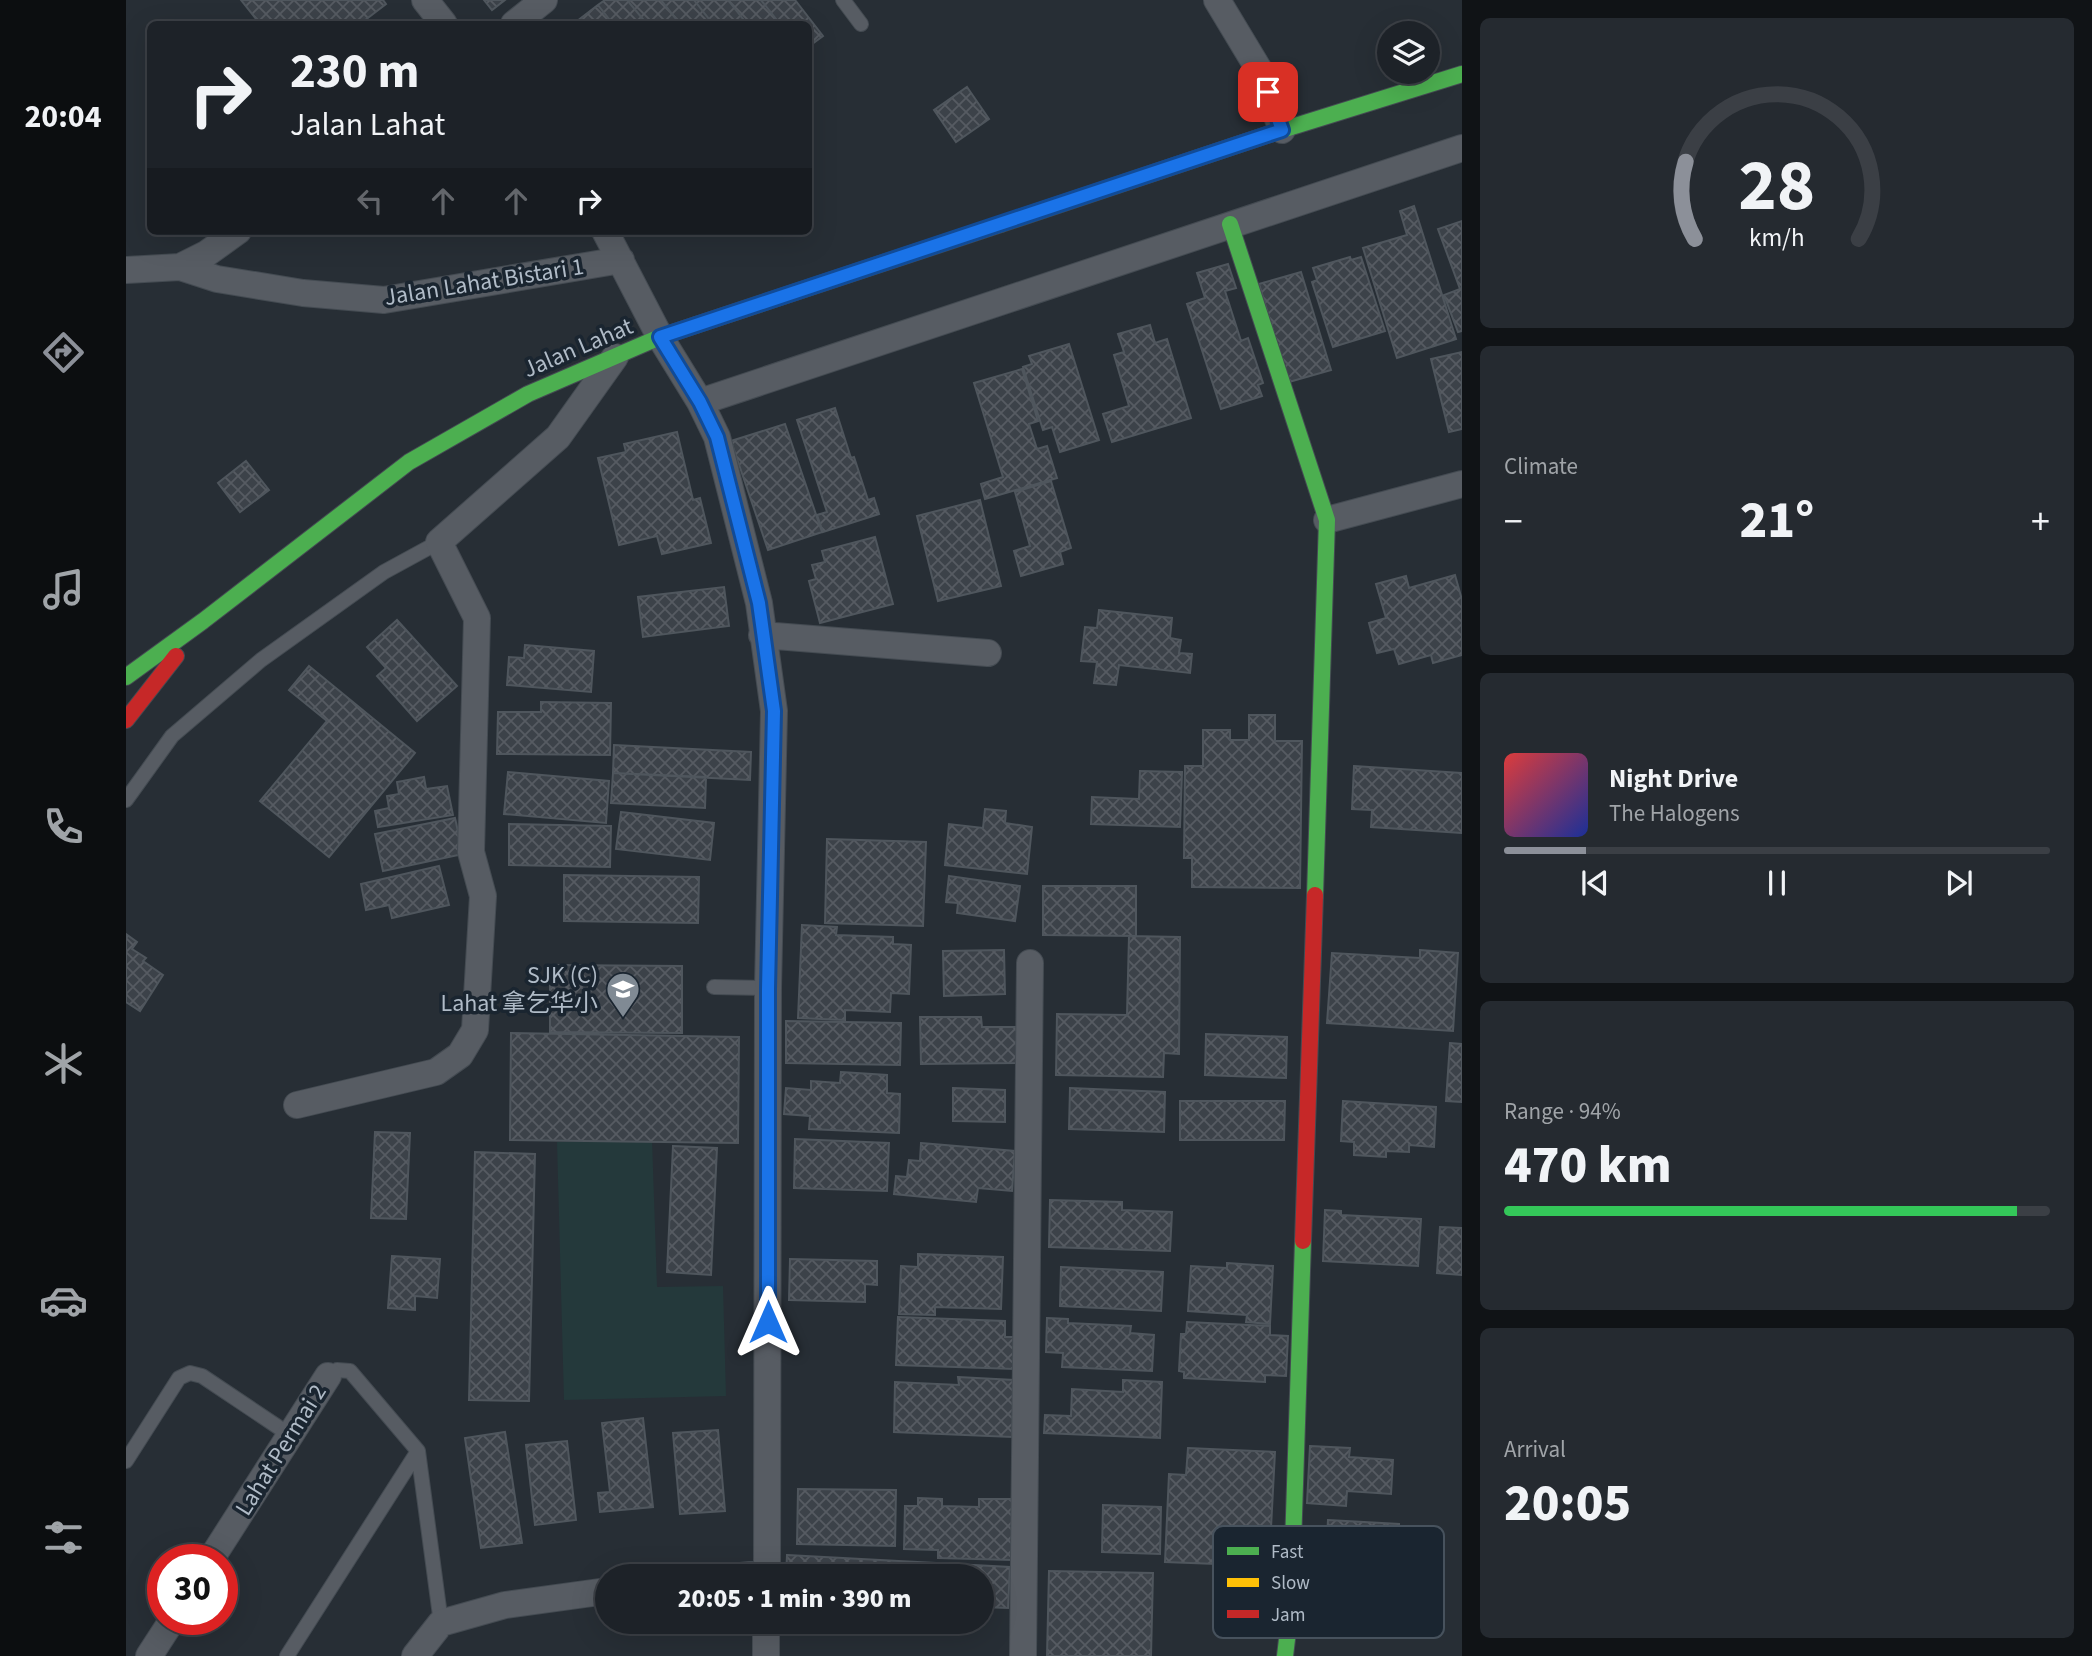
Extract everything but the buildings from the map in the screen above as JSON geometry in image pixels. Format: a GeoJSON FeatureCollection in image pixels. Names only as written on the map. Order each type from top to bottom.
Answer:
{"type":"FeatureCollection","features":[{"type":"Feature","properties":{"kind":"main road","name":"Jalan Lahat"},"geometry":{"type":"LineString","coordinates":[[126,677],[409,463],[528,394],[660,337],[1282,130],[1462,74]]}},
{"type":"Feature","properties":{"kind":"main road"},"geometry":{"type":"LineString","coordinates":[[1230,224],[1327,520],[1294,1526]]}},
{"type":"Feature","properties":{"kind":"main road","name":"Jalan Lahat"},"geometry":{"type":"LineString","coordinates":[[126,720],[203,621]]}},
{"type":"Feature","properties":{"kind":"main road"},"geometry":{"type":"LineString","coordinates":[[1285,1656],[1287,1638]]}},
{"type":"Feature","properties":{"kind":"street"},"geometry":{"type":"LineString","coordinates":[[425,0],[442,21]]}},
{"type":"Feature","properties":{"kind":"street"},"geometry":{"type":"LineString","coordinates":[[518,21],[544,0]]}},
{"type":"Feature","properties":{"kind":"street"},"geometry":{"type":"LineString","coordinates":[[1217,0],[1261,73],[1282,130]]}},
{"type":"Feature","properties":{"kind":"street"},"geometry":{"type":"LineString","coordinates":[[700,402],[1462,148]]}},
{"type":"Feature","properties":{"kind":"street","name":"Jalan Lahat Bistari 1"},"geometry":{"type":"LineString","coordinates":[[180,267],[206,254],[232,235]]}},
{"type":"Feature","properties":{"kind":"street"},"geometry":{"type":"LineString","coordinates":[[607,235],[660,337],[700,402],[717,437],[759,603],[774,711],[768,989],[767,1564]]}},
{"type":"Feature","properties":{"kind":"street","name":"Jalan Lahat Bistari 1"},"geometry":{"type":"LineString","coordinates":[[126,270],[180,267],[217,279],[303,293],[384,300],[621,260]]}},
{"type":"Feature","properties":{"kind":"street"},"geometry":{"type":"LineString","coordinates":[[298,1105],[436,1072],[460,1055],[475,1030],[483,896],[471,852],[477,618],[439,542],[558,437],[616,356]]}},
{"type":"Feature","properties":{"kind":"street"},"geometry":{"type":"LineString","coordinates":[[1327,520],[1462,484]]}},
{"type":"Feature","properties":{"kind":"street"},"geometry":{"type":"LineString","coordinates":[[762,635],[988,653]]}},
{"type":"Feature","properties":{"kind":"street"},"geometry":{"type":"LineString","coordinates":[[1023,1656],[1030,963]]}},
{"type":"Feature","properties":{"kind":"street","name":"Lahat Permai 2"},"geometry":{"type":"LineString","coordinates":[[221,1544],[328,1376]]}},
{"type":"Feature","properties":{"kind":"street"},"geometry":{"type":"LineString","coordinates":[[415,1656],[441,1623],[505,1605],[595,1593]]}},
{"type":"Feature","properties":{"kind":"street"},"geometry":{"type":"LineString","coordinates":[[766,1634],[766,1656]]}},
{"type":"Feature","properties":{"kind":"street"},"geometry":{"type":"LineString","coordinates":[[149,1656],[163,1635]]}},
{"type":"Feature","properties":{"kind":"lane"},"geometry":{"type":"LineString","coordinates":[[843,0],[861,24]]}},
{"type":"Feature","properties":{"kind":"lane"},"geometry":{"type":"LineString","coordinates":[[126,800],[172,736],[261,660],[384,572],[439,542]]}},
{"type":"Feature","properties":{"kind":"lane"},"geometry":{"type":"LineString","coordinates":[[714,987],[768,989]]}},
{"type":"Feature","properties":{"kind":"lane"},"geometry":{"type":"LineString","coordinates":[[328,1376],[337,1370],[350,1371],[418,1451],[441,1623]]}},
{"type":"Feature","properties":{"kind":"lane"},"geometry":{"type":"LineString","coordinates":[[126,1461],[179,1378],[190,1373],[202,1376],[290,1436]]}},
{"type":"Feature","properties":{"kind":"lane"},"geometry":{"type":"LineString","coordinates":[[287,1656],[418,1451]]}},
{"type":"Feature","properties":{"kind":"green space"},"geometry":{"type":"Polygon","coordinates":[[[652,1139],[657,1287],[723,1286],[726,1396],[564,1400],[557,1142],[652,1139]]]}},
{"type":"Feature","properties":{"kind":"traffic: fast"},"geometry":{"type":"LineString","coordinates":[[1001,224],[1282,130],[1462,74]]}},
{"type":"Feature","properties":{"kind":"traffic: fast"},"geometry":{"type":"LineString","coordinates":[[1230,224],[1327,520],[1315,895]]}},
{"type":"Feature","properties":{"kind":"traffic: fast"},"geometry":{"type":"LineString","coordinates":[[126,677],[409,462],[528,394],[660,337],[696,325]]}},
{"type":"Feature","properties":{"kind":"traffic: fast"},"geometry":{"type":"LineString","coordinates":[[1294,1526],[1303,1241]]}},
{"type":"Feature","properties":{"kind":"traffic: fast"},"geometry":{"type":"LineString","coordinates":[[1285,1656],[1287,1638]]}},
{"type":"Feature","properties":{"kind":"traffic: slow"},"geometry":{"type":"LineString","coordinates":[[696,325],[1001,224]]}},
{"type":"Feature","properties":{"kind":"traffic: jam"},"geometry":{"type":"LineString","coordinates":[[126,720],[176,656]]}},
{"type":"Feature","properties":{"kind":"traffic: jam"},"geometry":{"type":"LineString","coordinates":[[1303,1241],[1315,895]]}},
{"type":"Feature","properties":{"kind":"place","name":"SJK (C) Lahat 拿乞华小"},"geometry":{"type":"Point","coordinates":[623,1019]}},
{"type":"Feature","properties":{"kind":"route"},"geometry":{"type":"LineString","coordinates":[[768,1322],[768,989],[774,711],[759,603],[717,437],[700,402],[660,337],[1282,130],[1268,92]]}}]}
